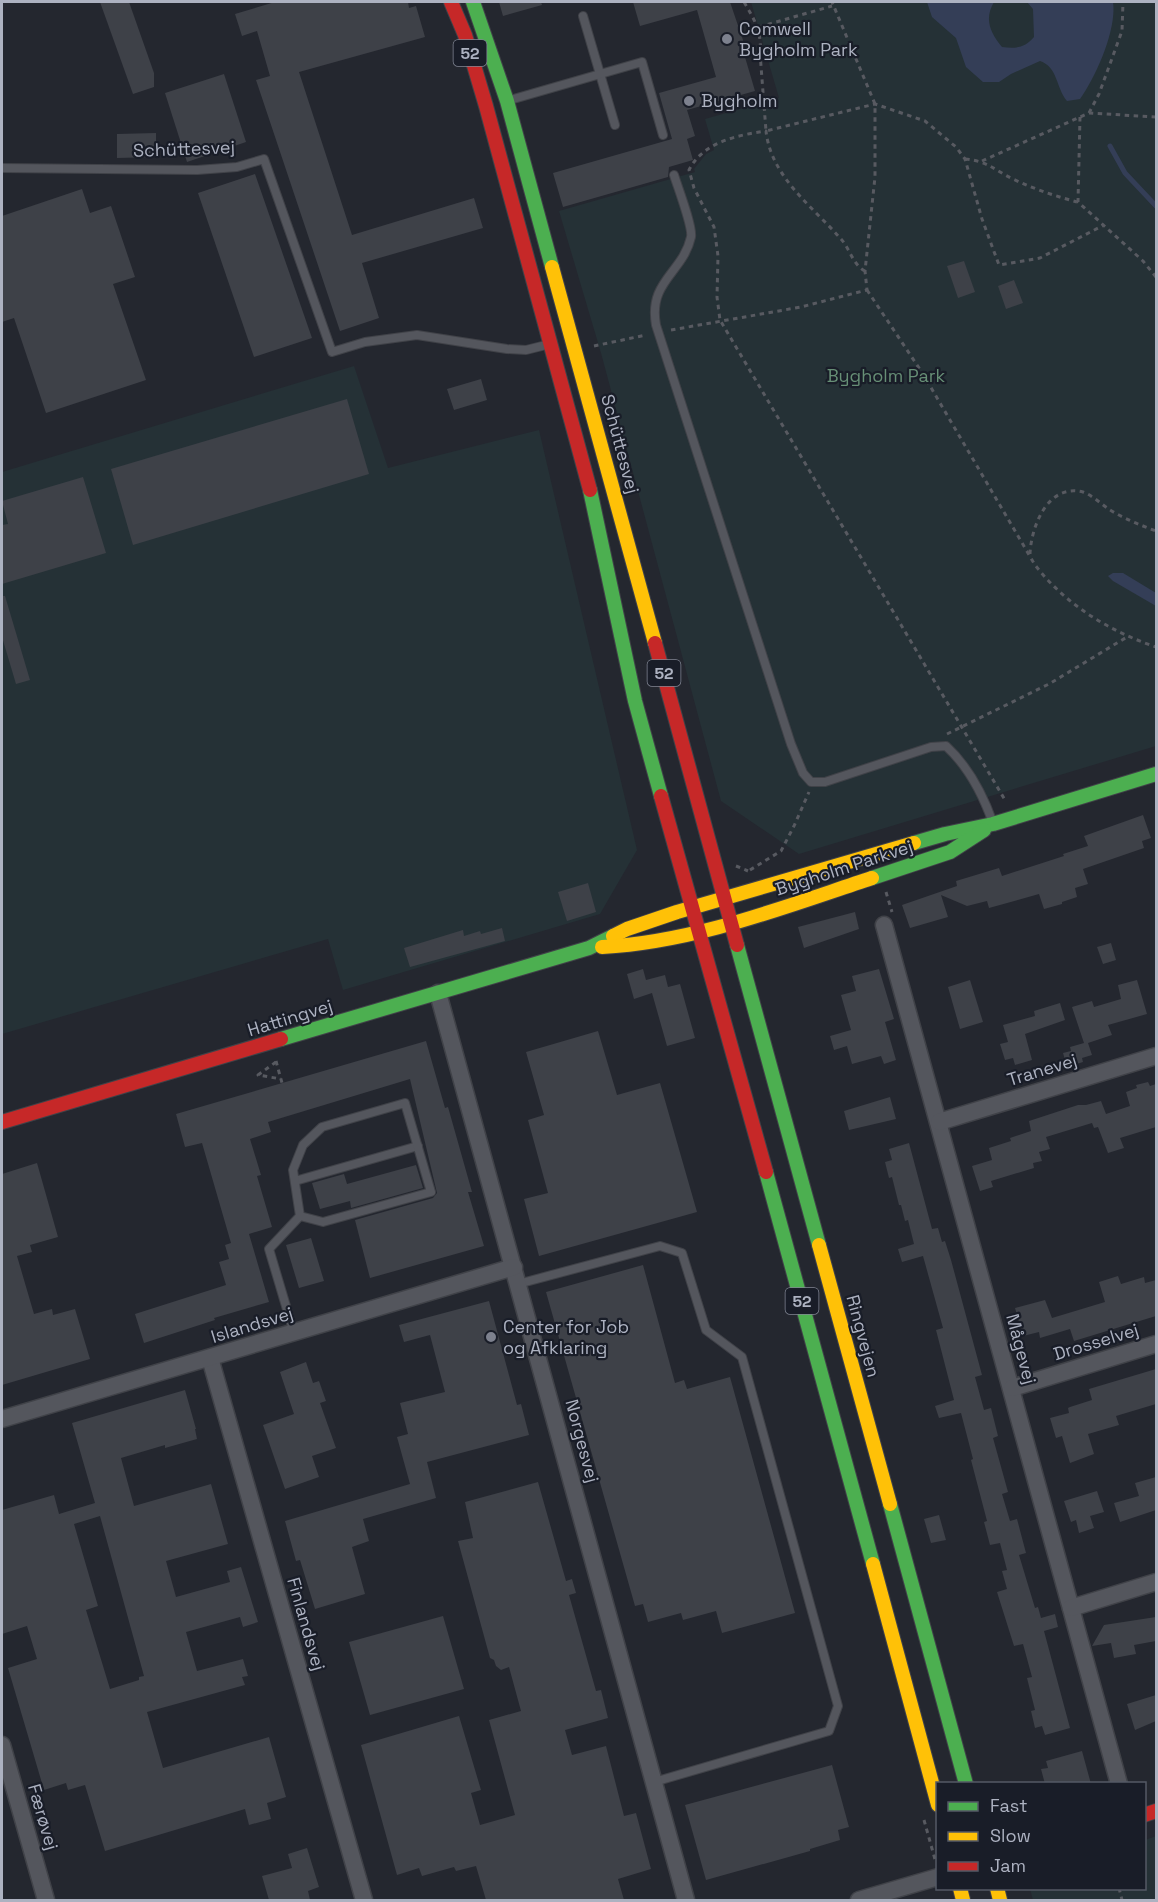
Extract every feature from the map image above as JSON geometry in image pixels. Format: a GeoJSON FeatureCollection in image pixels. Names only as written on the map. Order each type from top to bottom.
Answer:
{"type":"FeatureCollection","features":[{"type":"Feature","properties":{"kind":"main road","name":"52"},"geometry":{"type":"LineString","coordinates":[[451,2],[465,35],[486,106],[551,344],[597,521],[635,701],[828,1396],[936,1798]]}},
{"type":"Feature","properties":{"kind":"main road","name":"Schüttesvej"},"geometry":{"type":"LineString","coordinates":[[473,2],[507,101],[725,897]]}},
{"type":"Feature","properties":{"kind":"main road","name":"Bygholm Parkvej"},"geometry":{"type":"LineString","coordinates":[[692,907],[945,834],[1014,818],[1156,774]]}},
{"type":"Feature","properties":{"kind":"main road","name":"Bygholm Parkvej"},"geometry":{"type":"LineString","coordinates":[[699,932],[950,852],[993,824]]}},
{"type":"Feature","properties":{"kind":"main road","name":"Ringvejen"},"geometry":{"type":"LineString","coordinates":[[725,897],[965,1782]]}},
{"type":"Feature","properties":{"kind":"main road","name":"Hattingvej"},"geometry":{"type":"LineString","coordinates":[[2,1122],[589,948],[627,929],[692,907]]}},
{"type":"Feature","properties":{"kind":"main road","name":"Hattingvej"},"geometry":{"type":"LineString","coordinates":[[589,948],[621,946],[699,932]]}},
{"type":"Feature","properties":{"kind":"street","name":"Mågevej"},"geometry":{"type":"LineString","coordinates":[[884,926],[1118,1782]]}},
{"type":"Feature","properties":{"kind":"street","name":"Norgesvej"},"geometry":{"type":"LineString","coordinates":[[438,993],[686,1900]]}},
{"type":"Feature","properties":{"kind":"street","name":"Tranevej"},"geometry":{"type":"LineString","coordinates":[[939,1122],[1156,1056]]}},
{"type":"Feature","properties":{"kind":"street","name":"Islandsvej"},"geometry":{"type":"LineString","coordinates":[[2,1419],[514,1267]]}},
{"type":"Feature","properties":{"kind":"street","name":"Drosselvej"},"geometry":{"type":"LineString","coordinates":[[1012,1388],[1156,1344]]}},
{"type":"Feature","properties":{"kind":"street","name":"Finlandsvej"},"geometry":{"type":"LineString","coordinates":[[210,1358],[364,1900]]}},
{"type":"Feature","properties":{"kind":"street"},"geometry":{"type":"LineString","coordinates":[[1071,1608],[1156,1582]]}},
{"type":"Feature","properties":{"kind":"street","name":"Færøvej"},"geometry":{"type":"LineString","coordinates":[[2,1745],[46,1900]]}},
{"type":"Feature","properties":{"kind":"street"},"geometry":{"type":"LineString","coordinates":[[859,1900],[936,1878]]}},
{"type":"Feature","properties":{"kind":"lane"},"geometry":{"type":"LineString","coordinates":[[583,16],[615,125]]}},
{"type":"Feature","properties":{"kind":"lane"},"geometry":{"type":"LineString","coordinates":[[507,101],[642,62],[663,135]]}},
{"type":"Feature","properties":{"kind":"lane","name":"Schüttesvej"},"geometry":{"type":"LineString","coordinates":[[2,168],[197,170],[237,167],[264,159],[332,352],[365,342],[417,335],[469,344],[526,350],[551,344]]}},
{"type":"Feature","properties":{"kind":"lane"},"geometry":{"type":"LineString","coordinates":[[675,175],[691,234],[682,255],[657,294],[653,309],[802,772],[811,782],[825,783],[931,747],[946,746],[958,756],[983,795],[993,824]]}},
{"type":"Feature","properties":{"kind":"lane"},"geometry":{"type":"LineString","coordinates":[[405,1103],[431,1192],[323,1222],[300,1216],[293,1170],[303,1145],[322,1127],[405,1103]]}},
{"type":"Feature","properties":{"kind":"lane"},"geometry":{"type":"LineString","coordinates":[[295,1181],[418,1146]]}},
{"type":"Feature","properties":{"kind":"lane"},"geometry":{"type":"LineString","coordinates":[[294,1333],[270,1249],[300,1216]]}},
{"type":"Feature","properties":{"kind":"lane"},"geometry":{"type":"LineString","coordinates":[[518,1284],[660,1246],[682,1253],[706,1330],[742,1357],[838,1706],[829,1731],[654,1782]]}},
{"type":"Feature","properties":{"kind":"path"},"geometry":{"type":"LineString","coordinates":[[744,2],[759,27],[767,144],[772,158],[786,181],[843,241],[859,268],[866,271]]}},
{"type":"Feature","properties":{"kind":"path"},"geometry":{"type":"LineString","coordinates":[[1089,113],[1099,94],[1122,31],[1123,2]]}},
{"type":"Feature","properties":{"kind":"path"},"geometry":{"type":"LineString","coordinates":[[759,27],[832,4],[875,105],[875,177],[866,271],[867,290],[929,384],[1030,556],[1047,580],[1092,617],[1127,637],[1156,647]]}},
{"type":"Feature","properties":{"kind":"path"},"geometry":{"type":"LineString","coordinates":[[1014,818],[720,320],[717,297],[718,256],[714,227],[694,189],[689,170],[708,148],[743,134],[766,131],[875,105],[925,121],[956,147],[965,159],[982,219],[999,265],[1040,258],[1104,225]]}},
{"type":"Feature","properties":{"kind":"path"},"geometry":{"type":"LineString","coordinates":[[965,159],[982,160],[1089,113],[1156,117]]}},
{"type":"Feature","properties":{"kind":"path"},"geometry":{"type":"LineString","coordinates":[[1078,202],[1080,117]]}},
{"type":"Feature","properties":{"kind":"path"},"geometry":{"type":"LineString","coordinates":[[982,160],[1004,175],[1040,191],[1078,202],[1143,261],[1156,277]]}},
{"type":"Feature","properties":{"kind":"path"},"geometry":{"type":"LineString","coordinates":[[576,352],[589,347],[720,320],[801,308],[867,290]]}},
{"type":"Feature","properties":{"kind":"path"},"geometry":{"type":"LineString","coordinates":[[1030,556],[1031,538],[1040,514],[1058,495],[1072,491],[1084,492],[1130,521],[1156,531]]}},
{"type":"Feature","properties":{"kind":"path"},"geometry":{"type":"LineString","coordinates":[[961,726],[1049,684],[1127,637]]}},
{"type":"Feature","properties":{"kind":"path"},"geometry":{"type":"LineString","coordinates":[[753,890],[748,871],[781,851],[810,791],[811,782]]}},
{"type":"Feature","properties":{"kind":"path"},"geometry":{"type":"LineString","coordinates":[[882,875],[892,915],[884,926]]}},
{"type":"Feature","properties":{"kind":"path"},"geometry":{"type":"LineString","coordinates":[[276,1062],[282,1081],[269,1077],[258,1075],[276,1062]]}},
{"type":"Feature","properties":{"kind":"green space","name":"Bygholm Park"},"geometry":{"type":"Polygon","coordinates":[[[751,2],[1156,2],[1156,746],[799,854],[721,801],[601,353],[559,211],[695,172],[694,169],[706,154],[714,150],[705,119],[779,98],[751,2]]]}},
{"type":"Feature","properties":{"kind":"green space"},"geometry":{"type":"Polygon","coordinates":[[[354,366],[388,468],[539,430],[637,850],[600,914],[343,990],[328,939],[2,1034],[2,472],[354,366]]]}},
{"type":"Feature","properties":{"kind":"green space"},"geometry":{"type":"Polygon","coordinates":[[[1156,1836],[1156,1900],[1033,1900],[1030,1890],[1146,1890],[1146,1840],[1156,1836]]]}},
{"type":"Feature","properties":{"kind":"water"},"geometry":{"type":"Polygon","coordinates":[[[927,2],[994,2],[989,14],[990,25],[1002,47],[1007,48],[1023,46],[1034,37],[1033,9],[1027,2],[1113,2],[1112,25],[1104,52],[1080,99],[1067,101],[1054,73],[1040,61],[999,82],[983,82],[966,67],[956,38],[932,17],[927,2]]]}},
{"type":"Feature","properties":{"kind":"water"},"geometry":{"type":"Polygon","coordinates":[[[1113,573],[1123,573],[1156,593],[1156,606],[1113,581],[1108,576],[1113,573]]]}},
{"type":"Feature","properties":{"kind":"building"},"geometry":{"type":"Polygon","coordinates":[[[100,2],[129,2],[154,73],[154,87],[133,94],[100,2]]]}},
{"type":"Feature","properties":{"kind":"building"},"geometry":{"type":"Polygon","coordinates":[[[275,2],[408,2],[409,8],[416,6],[425,37],[299,72],[352,235],[474,198],[483,228],[362,263],[379,318],[340,331],[256,80],[270,76],[257,31],[242,36],[235,14],[275,2]]]}},
{"type":"Feature","properties":{"kind":"building"},"geometry":{"type":"Polygon","coordinates":[[[499,2],[541,2],[542,5],[503,16],[499,2]]]}},
{"type":"Feature","properties":{"kind":"building","name":"Bygholm"},"geometry":{"type":"Polygon","coordinates":[[[633,2],[730,2],[745,46],[742,47],[755,91],[687,110],[695,136],[687,139],[693,160],[669,167],[668,177],[563,207],[553,173],[672,139],[659,93],[716,77],[697,10],[640,26],[633,2]]]}},
{"type":"Feature","properties":{"kind":"building"},"geometry":{"type":"Polygon","coordinates":[[[224,74],[246,142],[187,162],[165,93],[224,74]]]}},
{"type":"Feature","properties":{"kind":"building"},"geometry":{"type":"Polygon","coordinates":[[[156,133],[156,157],[117,158],[117,134],[156,133]]]}},
{"type":"Feature","properties":{"kind":"building"},"geometry":{"type":"Polygon","coordinates":[[[255,174],[312,338],[254,357],[198,193],[255,174]]]}},
{"type":"Feature","properties":{"kind":"building"},"geometry":{"type":"Polygon","coordinates":[[[82,189],[90,213],[111,206],[135,277],[113,284],[146,380],[46,413],[14,318],[2,322],[2,216],[82,189]]]}},
{"type":"Feature","properties":{"kind":"building"},"geometry":{"type":"Polygon","coordinates":[[[964,261],[975,292],[958,298],[947,266],[964,261]]]}},
{"type":"Feature","properties":{"kind":"building"},"geometry":{"type":"Polygon","coordinates":[[[1014,280],[1023,303],[1006,309],[998,286],[1014,280]]]}},
{"type":"Feature","properties":{"kind":"building"},"geometry":{"type":"Polygon","coordinates":[[[481,379],[487,400],[454,410],[447,389],[481,379]]]}},
{"type":"Feature","properties":{"kind":"building"},"geometry":{"type":"Polygon","coordinates":[[[347,399],[369,474],[133,545],[111,469],[347,399]]]}},
{"type":"Feature","properties":{"kind":"building"},"geometry":{"type":"Polygon","coordinates":[[[83,477],[106,553],[2,584],[2,525],[8,524],[2,501],[83,477]]]}},
{"type":"Feature","properties":{"kind":"building"},"geometry":{"type":"Polygon","coordinates":[[[2,596],[5,596],[30,680],[16,684],[2,637],[2,596]]]}},
{"type":"Feature","properties":{"kind":"building"},"geometry":{"type":"Polygon","coordinates":[[[1143,815],[1151,838],[1142,841],[1144,848],[1083,869],[1088,884],[1075,888],[1077,897],[1044,909],[1039,894],[989,908],[987,901],[967,906],[941,895],[948,917],[910,928],[902,905],[957,886],[956,881],[999,868],[1002,876],[1064,856],[1063,854],[1088,846],[1084,836],[1143,815]]]}},
{"type":"Feature","properties":{"kind":"building"},"geometry":{"type":"Polygon","coordinates":[[[588,883],[596,912],[567,921],[558,892],[588,883]]]}},
{"type":"Feature","properties":{"kind":"building"},"geometry":{"type":"Polygon","coordinates":[[[855,912],[859,929],[804,948],[798,927],[855,912]]]}},
{"type":"Feature","properties":{"kind":"building"},"geometry":{"type":"Polygon","coordinates":[[[502,928],[505,941],[410,967],[404,948],[463,930],[464,936],[502,928]]]}},
{"type":"Feature","properties":{"kind":"building"},"geometry":{"type":"Polygon","coordinates":[[[1111,943],[1116,960],[1103,964],[1097,947],[1111,943]]]}},
{"type":"Feature","properties":{"kind":"building"},"geometry":{"type":"Polygon","coordinates":[[[643,969],[646,980],[665,975],[668,987],[680,984],[695,1038],[667,1046],[652,993],[634,999],[627,974],[643,969]]]}},
{"type":"Feature","properties":{"kind":"building"},"geometry":{"type":"Polygon","coordinates":[[[879,969],[894,1019],[885,1022],[896,1060],[884,1064],[881,1056],[852,1064],[847,1046],[834,1050],[830,1036],[851,1030],[841,995],[856,991],[852,976],[879,969]]]}},
{"type":"Feature","properties":{"kind":"building"},"geometry":{"type":"Polygon","coordinates":[[[970,980],[983,1022],[960,1029],[948,987],[970,980]]]}},
{"type":"Feature","properties":{"kind":"building"},"geometry":{"type":"Polygon","coordinates":[[[1137,980],[1147,1014],[1108,1025],[1112,1035],[1088,1043],[1092,1055],[1082,1058],[1083,1062],[1067,1067],[1063,1053],[1071,1051],[1070,1047],[1084,1043],[1072,1007],[1092,1001],[1094,1007],[1121,999],[1118,985],[1137,980]]]}},
{"type":"Feature","properties":{"kind":"building"},"geometry":{"type":"Polygon","coordinates":[[[1060,1003],[1065,1020],[1025,1034],[1032,1060],[1015,1065],[1013,1058],[1005,1060],[1000,1044],[1008,1042],[1003,1025],[1035,1016],[1034,1011],[1060,1003]]]}},
{"type":"Feature","properties":{"kind":"building"},"geometry":{"type":"Polygon","coordinates":[[[598,1031],[617,1095],[660,1083],[697,1212],[539,1256],[524,1199],[548,1193],[528,1120],[544,1115],[526,1052],[598,1031]]]}},
{"type":"Feature","properties":{"kind":"building"},"geometry":{"type":"Polygon","coordinates":[[[426,1041],[445,1108],[448,1107],[472,1192],[468,1192],[484,1246],[370,1278],[355,1220],[433,1198],[437,1193],[410,1079],[268,1122],[271,1132],[250,1139],[261,1175],[257,1176],[272,1227],[249,1234],[269,1302],[214,1318],[215,1320],[144,1343],[135,1314],[226,1285],[219,1262],[229,1259],[225,1245],[231,1243],[202,1143],[185,1147],[176,1114],[426,1041]]]}},
{"type":"Feature","properties":{"kind":"building"},"geometry":{"type":"Polygon","coordinates":[[[1148,1082],[1150,1086],[1156,1084],[1156,1127],[1120,1138],[1124,1148],[1108,1153],[1098,1127],[1094,1128],[1092,1123],[1046,1137],[1050,1149],[1039,1152],[1042,1161],[1033,1163],[1034,1168],[991,1181],[993,1187],[980,1191],[972,1166],[992,1160],[989,1148],[1031,1131],[1029,1121],[1078,1105],[1101,1101],[1106,1114],[1130,1106],[1126,1092],[1137,1088],[1136,1085],[1148,1082]]]}},
{"type":"Feature","properties":{"kind":"building"},"geometry":{"type":"Polygon","coordinates":[[[890,1097],[896,1119],[849,1130],[844,1111],[890,1097]]]}},
{"type":"Feature","properties":{"kind":"building"},"geometry":{"type":"Polygon","coordinates":[[[909,1143],[932,1229],[938,1228],[951,1260],[982,1375],[975,1377],[984,1410],[991,1408],[998,1436],[993,1438],[1008,1492],[1002,1494],[1010,1521],[1017,1519],[1026,1553],[1019,1555],[1035,1608],[1038,1607],[1041,1618],[1055,1614],[1058,1627],[1044,1631],[1070,1728],[1045,1735],[1042,1726],[1035,1728],[1031,1711],[1035,1710],[1027,1678],[1032,1677],[1023,1644],[1014,1646],[997,1592],[1007,1589],[1002,1571],[1007,1570],[1000,1543],[990,1545],[984,1522],[987,1521],[961,1413],[939,1418],[935,1406],[954,1400],[936,1330],[943,1328],[923,1256],[902,1262],[898,1249],[914,1244],[908,1220],[905,1221],[892,1177],[889,1178],[885,1162],[892,1160],[889,1149],[909,1143]]]}},
{"type":"Feature","properties":{"kind":"building"},"geometry":{"type":"Polygon","coordinates":[[[37,1163],[58,1237],[30,1245],[32,1252],[17,1256],[34,1314],[52,1309],[53,1315],[75,1309],[90,1359],[2,1385],[2,1174],[37,1163]]]}},
{"type":"Feature","properties":{"kind":"building"},"geometry":{"type":"Polygon","coordinates":[[[416,1165],[423,1188],[351,1208],[350,1201],[320,1209],[312,1183],[344,1174],[347,1184],[416,1165]]]}},
{"type":"Feature","properties":{"kind":"building"},"geometry":{"type":"Polygon","coordinates":[[[311,1238],[324,1281],[299,1288],[286,1245],[311,1238]]]}},
{"type":"Feature","properties":{"kind":"building"},"geometry":{"type":"Polygon","coordinates":[[[643,1265],[675,1383],[684,1380],[687,1389],[730,1377],[795,1613],[722,1633],[716,1611],[683,1620],[681,1613],[648,1622],[643,1604],[635,1606],[546,1292],[643,1265]]]}},
{"type":"Feature","properties":{"kind":"building"},"geometry":{"type":"Polygon","coordinates":[[[1118,1276],[1121,1284],[1144,1277],[1145,1283],[1156,1280],[1156,1316],[1074,1341],[1070,1329],[1040,1338],[1039,1332],[1023,1336],[1015,1308],[1045,1300],[1052,1318],[1105,1302],[1099,1282],[1118,1276]]]}},
{"type":"Feature","properties":{"kind":"building"},"geometry":{"type":"Polygon","coordinates":[[[489,1301],[517,1405],[521,1404],[529,1435],[427,1462],[436,1498],[363,1519],[369,1541],[352,1547],[365,1594],[315,1609],[300,1560],[296,1561],[285,1521],[410,1484],[397,1437],[408,1434],[400,1403],[445,1392],[430,1335],[404,1342],[399,1325],[489,1301]]]}},
{"type":"Feature","properties":{"kind":"building"},"geometry":{"type":"Polygon","coordinates":[[[306,1362],[313,1383],[319,1381],[326,1401],[320,1403],[336,1448],[312,1456],[319,1477],[285,1489],[263,1425],[294,1414],[280,1372],[306,1362]]]}},
{"type":"Feature","properties":{"kind":"building"},"geometry":{"type":"Polygon","coordinates":[[[1156,1369],[1156,1404],[1116,1416],[1119,1425],[1088,1434],[1094,1454],[1070,1463],[1062,1436],[1056,1438],[1050,1418],[1069,1413],[1068,1408],[1092,1400],[1089,1389],[1156,1369]]]}},
{"type":"Feature","properties":{"kind":"building"},"geometry":{"type":"Polygon","coordinates":[[[185,1390],[197,1439],[165,1448],[165,1445],[121,1458],[134,1506],[211,1484],[228,1544],[166,1561],[176,1597],[230,1582],[227,1571],[241,1567],[258,1622],[243,1627],[240,1617],[186,1632],[197,1671],[243,1659],[248,1676],[242,1677],[245,1685],[147,1712],[163,1768],[269,1737],[286,1797],[267,1803],[271,1819],[249,1825],[245,1809],[105,1851],[85,1785],[68,1790],[66,1783],[44,1790],[8,1668],[37,1659],[27,1626],[2,1634],[2,1510],[54,1495],[59,1514],[95,1503],[72,1423],[185,1390]],[[100,1516],[74,1524],[98,1606],[86,1610],[110,1689],[139,1680],[139,1677],[144,1676],[100,1516]]]}},
{"type":"Feature","properties":{"kind":"building"},"geometry":{"type":"Polygon","coordinates":[[[1156,1477],[1156,1510],[1120,1522],[1114,1503],[1139,1496],[1135,1483],[1156,1477]]]}},
{"type":"Feature","properties":{"kind":"building"},"geometry":{"type":"Polygon","coordinates":[[[538,1482],[566,1581],[572,1579],[576,1593],[569,1595],[596,1691],[601,1690],[608,1718],[565,1730],[572,1755],[606,1746],[624,1816],[636,1813],[651,1869],[618,1879],[624,1900],[486,1900],[476,1866],[456,1871],[454,1867],[422,1876],[419,1868],[397,1875],[361,1745],[459,1716],[481,1790],[471,1793],[480,1825],[515,1815],[489,1720],[521,1711],[509,1667],[501,1670],[490,1658],[458,1541],[473,1538],[465,1502],[538,1482]]]}},
{"type":"Feature","properties":{"kind":"building"},"geometry":{"type":"Polygon","coordinates":[[[1097,1491],[1104,1512],[1090,1516],[1094,1528],[1079,1533],[1076,1520],[1071,1522],[1064,1501],[1097,1491]]]}},
{"type":"Feature","properties":{"kind":"building"},"geometry":{"type":"Polygon","coordinates":[[[939,1515],[946,1540],[931,1543],[924,1519],[939,1515]]]}},
{"type":"Feature","properties":{"kind":"building"},"geometry":{"type":"Polygon","coordinates":[[[443,1616],[464,1689],[370,1715],[349,1642],[443,1616]]]}},
{"type":"Feature","properties":{"kind":"building"},"geometry":{"type":"Polygon","coordinates":[[[1156,1617],[1156,1641],[1134,1645],[1136,1654],[1114,1658],[1111,1643],[1092,1646],[1104,1625],[1156,1617]]]}},
{"type":"Feature","properties":{"kind":"building"},"geometry":{"type":"Polygon","coordinates":[[[1156,1695],[1156,1721],[1135,1730],[1127,1704],[1156,1695]]]}},
{"type":"Feature","properties":{"kind":"building"},"geometry":{"type":"Polygon","coordinates":[[[1082,1751],[1090,1782],[1044,1782],[1041,1769],[1048,1768],[1046,1761],[1082,1751]]]}},
{"type":"Feature","properties":{"kind":"building"},"geometry":{"type":"Polygon","coordinates":[[[832,1765],[849,1827],[838,1830],[840,1840],[810,1849],[810,1851],[706,1880],[685,1805],[832,1765]]]}},
{"type":"Feature","properties":{"kind":"building"},"geometry":{"type":"Polygon","coordinates":[[[307,1848],[319,1887],[308,1891],[310,1900],[269,1900],[262,1876],[292,1868],[288,1854],[307,1848]]]}},
{"type":"Feature","properties":{"kind":"waterway"},"geometry":{"type":"LineString","coordinates":[[1110,146],[1125,173],[1156,206]]}},
{"type":"Feature","properties":{"kind":"traffic: fast"},"geometry":{"type":"LineString","coordinates":[[473,2],[507,101],[552,267]]}},
{"type":"Feature","properties":{"kind":"traffic: fast"},"geometry":{"type":"LineString","coordinates":[[590,490],[635,701],[661,796]]}},
{"type":"Feature","properties":{"kind":"traffic: fast"},"geometry":{"type":"LineString","coordinates":[[914,843],[993,824],[1156,774]]}},
{"type":"Feature","properties":{"kind":"traffic: fast"},"geometry":{"type":"LineString","coordinates":[[872,878],[950,852],[984,830]]}},
{"type":"Feature","properties":{"kind":"traffic: fast"},"geometry":{"type":"LineString","coordinates":[[281,1039],[589,948],[613,936]]}},
{"type":"Feature","properties":{"kind":"traffic: fast"},"geometry":{"type":"LineString","coordinates":[[737,945],[819,1245]]}},
{"type":"Feature","properties":{"kind":"traffic: fast"},"geometry":{"type":"LineString","coordinates":[[766,1172],[873,1564]]}},
{"type":"Feature","properties":{"kind":"traffic: fast"},"geometry":{"type":"LineString","coordinates":[[890,1504],[965,1782]]}},
{"type":"Feature","properties":{"kind":"traffic: slow"},"geometry":{"type":"LineString","coordinates":[[552,267],[655,643]]}},
{"type":"Feature","properties":{"kind":"traffic: slow"},"geometry":{"type":"LineString","coordinates":[[613,936],[677,912],[914,843]]}},
{"type":"Feature","properties":{"kind":"traffic: slow"},"geometry":{"type":"LineString","coordinates":[[602,947],[637,944],[705,931],[872,878]]}},
{"type":"Feature","properties":{"kind":"traffic: slow"},"geometry":{"type":"LineString","coordinates":[[819,1245],[890,1504]]}},
{"type":"Feature","properties":{"kind":"traffic: slow"},"geometry":{"type":"LineString","coordinates":[[873,1564],[936,1798]]}},
{"type":"Feature","properties":{"kind":"traffic: slow"},"geometry":{"type":"LineString","coordinates":[[960,1890],[963,1900]]}},
{"type":"Feature","properties":{"kind":"traffic: slow"},"geometry":{"type":"LineString","coordinates":[[998,1890],[1000,1900]]}},
{"type":"Feature","properties":{"kind":"traffic: jam"},"geometry":{"type":"LineString","coordinates":[[451,2],[465,35],[486,106],[590,490]]}},
{"type":"Feature","properties":{"kind":"traffic: jam"},"geometry":{"type":"LineString","coordinates":[[655,643],[737,945]]}},
{"type":"Feature","properties":{"kind":"traffic: jam"},"geometry":{"type":"LineString","coordinates":[[661,796],[766,1172]]}},
{"type":"Feature","properties":{"kind":"traffic: jam"},"geometry":{"type":"LineString","coordinates":[[2,1122],[281,1039]]}},
{"type":"Feature","properties":{"kind":"traffic: jam"},"geometry":{"type":"LineString","coordinates":[[1146,1814],[1156,1811]]}},
{"type":"Feature","properties":{"kind":"place","name":"Comwell Bygholm Park"},"geometry":{"type":"Point","coordinates":[727,39]}},
{"type":"Feature","properties":{"kind":"place","name":"Bygholm"},"geometry":{"type":"Point","coordinates":[689,101]}},
{"type":"Feature","properties":{"kind":"place","name":"Center for Job og Afklaring"},"geometry":{"type":"Point","coordinates":[491,1337]}}]}
